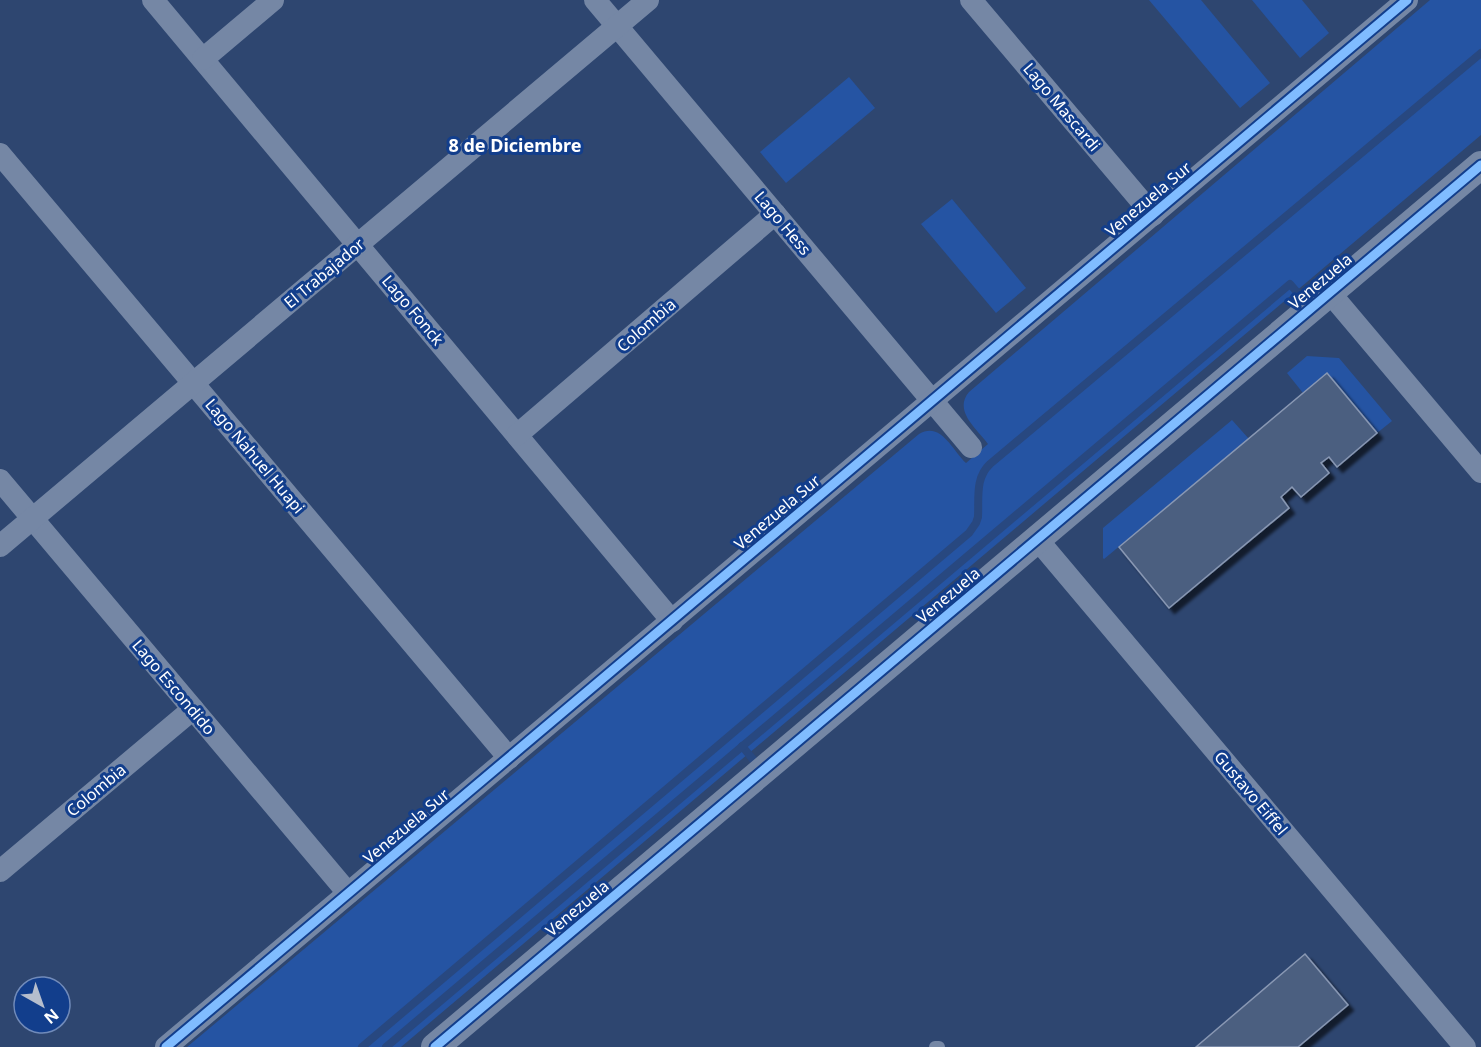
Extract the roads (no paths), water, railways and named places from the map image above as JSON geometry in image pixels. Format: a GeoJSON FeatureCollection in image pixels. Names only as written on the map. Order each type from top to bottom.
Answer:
{"type":"FeatureCollection","features":[{"type":"Feature","properties":{"kind":"street","name":"Lago Fonck"},"geometry":{"type":"LineString","coordinates":[[153,0],[672,621]]}},
{"type":"Feature","properties":{"kind":"street"},"geometry":{"type":"LineString","coordinates":[[203,59],[273,0]]}},
{"type":"Feature","properties":{"kind":"street","name":"Lago Hess"},"geometry":{"type":"LineString","coordinates":[[595,0],[971,447]]}},
{"type":"Feature","properties":{"kind":"street","name":"El Trabajador"},"geometry":{"type":"LineString","coordinates":[[0,546],[648,0]]}},
{"type":"Feature","properties":{"kind":"street","name":"Lago Mascardi"},"geometry":{"type":"LineString","coordinates":[[971,0],[1153,215]]}},
{"type":"Feature","properties":{"kind":"street","name":"Venezuela Sur"},"geometry":{"type":"LineString","coordinates":[[166,1047],[1407,0]]}},
{"type":"Feature","properties":{"kind":"street","name":"Lago Nahuel Huapi"},"geometry":{"type":"LineString","coordinates":[[0,154],[509,759]]}},
{"type":"Feature","properties":{"kind":"street","name":"Venezuela"},"geometry":{"type":"LineString","coordinates":[[435,1047],[1481,165]]}},
{"type":"Feature","properties":{"kind":"street","name":"Colombia"},"geometry":{"type":"LineString","coordinates":[[517,435],[775,214]]}},
{"type":"Feature","properties":{"kind":"street"},"geometry":{"type":"LineString","coordinates":[[1330,293],[1481,472]]}},
{"type":"Feature","properties":{"kind":"street","name":"Lago Escondido"},"geometry":{"type":"LineString","coordinates":[[0,480],[348,893]]}},
{"type":"Feature","properties":{"kind":"street","name":"Gustavo Eiffel"},"geometry":{"type":"LineString","coordinates":[[1037,539],[1466,1047]]}},
{"type":"Feature","properties":{"kind":"street","name":"Colombia"},"geometry":{"type":"LineString","coordinates":[[0,871],[193,709]]}},
{"type":"Feature","properties":{"kind":"waterway"},"geometry":{"type":"LineString","coordinates":[[362,1047],[969,533],[978,517],[980,482],[990,464],[1481,53]]}},
{"type":"Feature","properties":{"kind":"waterway"},"geometry":{"type":"LineString","coordinates":[[386,1047],[1290,284],[1308,305]]}},
{"type":"Feature","properties":{"kind":"waterway"},"geometry":{"type":"LineString","coordinates":[[742,746],[760,768]]}},
{"type":"Feature","properties":{"kind":"district","name":"8 de Diciembre"},"geometry":{"type":"Point","coordinates":[515,145]}}]}
